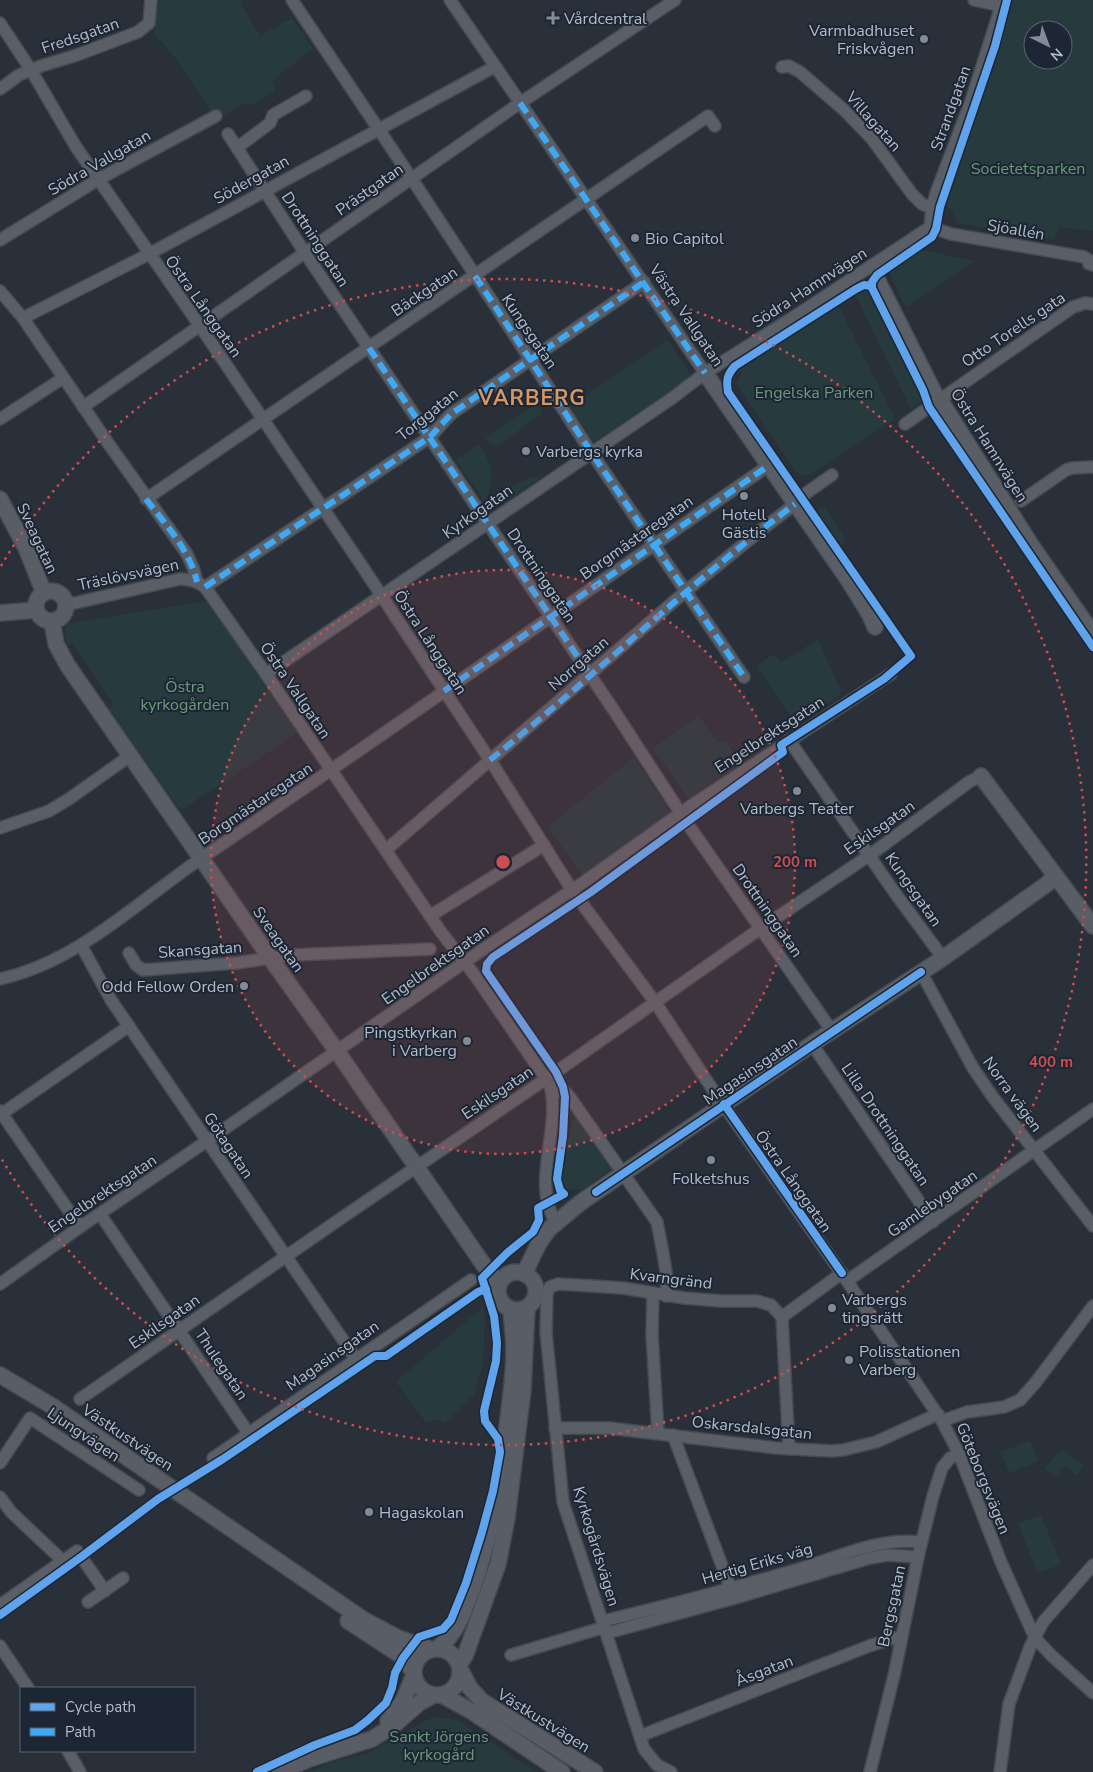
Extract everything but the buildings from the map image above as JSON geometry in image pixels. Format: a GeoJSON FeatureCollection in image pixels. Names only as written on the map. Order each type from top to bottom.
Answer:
{"type":"FeatureCollection","features":[{"type":"Feature","properties":{"kind":"street","name":"Fredsgatan"},"geometry":{"type":"LineString","coordinates":[[0,89],[19,75],[31,70],[138,32],[149,23],[150,0]]}},
{"type":"Feature","properties":{"kind":"street","name":"Kungsgatan"},"geometry":{"type":"LineString","coordinates":[[292,0],[412,178],[591,452],[744,677]]}},
{"type":"Feature","properties":{"kind":"street","name":"Västra Vallgatan"},"geometry":{"type":"LineString","coordinates":[[450,0],[768,466],[849,581],[870,615],[875,627]]}},
{"type":"Feature","properties":{"kind":"street","name":"Prästgatan"},"geometry":{"type":"LineString","coordinates":[[83,407],[520,103],[675,0]]}},
{"type":"Feature","properties":{"kind":"street"},"geometry":{"type":"LineString","coordinates":[[974,0],[1002,3]]}},
{"type":"Feature","properties":{"kind":"street","name":"Strandgatan"},"geometry":{"type":"LineString","coordinates":[[930,227],[932,208],[1002,3]]}},
{"type":"Feature","properties":{"kind":"street","name":"Östra Långgatan"},"geometry":{"type":"LineString","coordinates":[[0,23],[31,70],[76,147],[323,507],[490,760],[572,890],[655,1002],[845,1277]]}},
{"type":"Feature","properties":{"kind":"street","name":"Villagatan"},"geometry":{"type":"LineString","coordinates":[[782,67],[788,66],[800,72],[844,110],[877,146],[912,194],[922,204],[932,208]]}},
{"type":"Feature","properties":{"kind":"street","name":"Södergatan"},"geometry":{"type":"LineString","coordinates":[[24,318],[149,254],[494,67]]}},
{"type":"Feature","properties":{"kind":"street"},"geometry":{"type":"LineString","coordinates":[[238,147],[270,123],[273,115],[306,96]]}},
{"type":"Feature","properties":{"kind":"street","name":"Södra Vallgatan"},"geometry":{"type":"LineString","coordinates":[[0,240],[99,179],[216,116]]}},
{"type":"Feature","properties":{"kind":"street","name":"Bäckgatan"},"geometry":{"type":"LineString","coordinates":[[146,499],[708,116],[715,126]]}},
{"type":"Feature","properties":{"kind":"street","name":"Drottninggatan"},"geometry":{"type":"LineString","coordinates":[[228,134],[305,253],[590,675],[680,813],[832,1031]]}},
{"type":"Feature","properties":{"kind":"street","name":"Sjöallén"},"geometry":{"type":"LineString","coordinates":[[930,227],[951,234],[1084,257],[1089,260],[1089,264],[1093,265]]}},
{"type":"Feature","properties":{"kind":"street","name":"Södra Hamnvägen"},"geometry":{"type":"LineString","coordinates":[[705,373],[930,227]]}},
{"type":"Feature","properties":{"kind":"street","name":"Östra Hamnvägen"},"geometry":{"type":"LineString","coordinates":[[872,265],[940,400],[1031,545],[1093,634]]}},
{"type":"Feature","properties":{"kind":"street","name":"Torggatan"},"geometry":{"type":"LineString","coordinates":[[201,584],[430,437],[451,414],[644,282]]}},
{"type":"Feature","properties":{"kind":"street","name":"Östra Vallgatan"},"geometry":{"type":"LineString","coordinates":[[0,291],[24,318],[146,499],[187,554],[201,584],[266,674],[430,916],[546,1079],[552,1093]]}},
{"type":"Feature","properties":{"kind":"street","name":"Otto Torells gata"},"geometry":{"type":"LineString","coordinates":[[905,424],[1073,307],[1085,303],[1093,304]]}},
{"type":"Feature","properties":{"kind":"street","name":"Kyrkogatan"},"geometry":{"type":"LineString","coordinates":[[266,674],[671,399],[705,373]]}},
{"type":"Feature","properties":{"kind":"street"},"geometry":{"type":"LineString","coordinates":[[0,419],[63,378]]}},
{"type":"Feature","properties":{"kind":"street","name":"Borgmästaregatan"},"geometry":{"type":"LineString","coordinates":[[81,945],[202,858],[331,771],[768,466]]}},
{"type":"Feature","properties":{"kind":"street"},"geometry":{"type":"LineString","coordinates":[[1021,501],[1066,470],[1078,467],[1093,468]]}},
{"type":"Feature","properties":{"kind":"street"},"geometry":{"type":"LineString","coordinates":[[795,504],[802,496],[832,475]]}},
{"type":"Feature","properties":{"kind":"street","name":"Sveagatan"},"geometry":{"type":"LineString","coordinates":[[0,499],[26,548],[44,593]]}},
{"type":"Feature","properties":{"kind":"street","name":"Norrgatan"},"geometry":{"type":"LineString","coordinates":[[386,850],[686,591],[795,504]]}},
{"type":"Feature","properties":{"kind":"street","name":"Träslövsvägen"},"geometry":{"type":"LineString","coordinates":[[66,605],[180,578],[189,579],[201,584]]}},
{"type":"Feature","properties":{"kind":"street"},"geometry":{"type":"LineString","coordinates":[[44,593],[56,593],[63,598],[66,605],[60,618],[52,621],[40,617],[36,610],[38,598],[44,593]]}},
{"type":"Feature","properties":{"kind":"street"},"geometry":{"type":"LineString","coordinates":[[0,613],[36,610]]}},
{"type":"Feature","properties":{"kind":"street","name":"Sveagatan"},"geometry":{"type":"LineString","coordinates":[[52,621],[56,644],[61,654],[271,959],[499,1284]]}},
{"type":"Feature","properties":{"kind":"street","name":"Engelbrektsgatan"},"geometry":{"type":"LineString","coordinates":[[0,1284],[485,948],[572,890],[680,813],[891,674]]}},
{"type":"Feature","properties":{"kind":"street","name":"Kungsgatan"},"geometry":{"type":"LineString","coordinates":[[789,740],[943,958]]}},
{"type":"Feature","properties":{"kind":"street"},"geometry":{"type":"LineString","coordinates":[[0,828],[49,811],[131,755]]}},
{"type":"Feature","properties":{"kind":"street"},"geometry":{"type":"LineString","coordinates":[[981,776],[1093,926]]}},
{"type":"Feature","properties":{"kind":"street","name":"Eskilsgatan"},"geometry":{"type":"LineString","coordinates":[[80,1399],[416,1166],[546,1079],[761,928],[870,855],[969,782],[981,776]]}},
{"type":"Feature","properties":{"kind":"street"},"geometry":{"type":"LineString","coordinates":[[430,916],[544,845]]}},
{"type":"Feature","properties":{"kind":"street","name":"Magasinsgatan"},"geometry":{"type":"LineString","coordinates":[[524,1274],[539,1243],[556,1222],[623,1172],[943,958],[1047,884],[1055,876]]}},
{"type":"Feature","properties":{"kind":"street"},"geometry":{"type":"LineString","coordinates":[[0,979],[42,966],[81,945]]}},
{"type":"Feature","properties":{"kind":"street","name":"Götagatan"},"geometry":{"type":"LineString","coordinates":[[81,945],[111,1000],[356,1359]]}},
{"type":"Feature","properties":{"kind":"street","name":"Skansgatan"},"geometry":{"type":"LineString","coordinates":[[129,953],[136,965],[143,970],[236,963],[316,954],[430,949]]}},
{"type":"Feature","properties":{"kind":"street","name":"Norra vägen"},"geometry":{"type":"LineString","coordinates":[[921,972],[973,1068],[992,1096],[1093,1226]]}},
{"type":"Feature","properties":{"kind":"street"},"geometry":{"type":"LineString","coordinates":[[80,1227],[1,1113],[129,1026]]}},
{"type":"Feature","properties":{"kind":"street","name":"Lilla Drottninggatan"},"geometry":{"type":"LineString","coordinates":[[812,1044],[934,1222]]}},
{"type":"Feature","properties":{"kind":"street"},"geometry":{"type":"LineString","coordinates":[[556,1222],[550,1212],[546,1188],[553,1114],[552,1093],[561,1091],[569,1096],[657,1222],[663,1253],[666,1296]]}},
{"type":"Feature","properties":{"kind":"street","name":"Gamlebygatan"},"geometry":{"type":"LineString","coordinates":[[782,1317],[934,1222],[1093,1109]]}},
{"type":"Feature","properties":{"kind":"street","name":"Thulegatan"},"geometry":{"type":"LineString","coordinates":[[100,1214],[249,1434]]}},
{"type":"Feature","properties":{"kind":"street"},"geometry":{"type":"LineString","coordinates":[[510,1274],[524,1274],[531,1280],[535,1292],[533,1301],[527,1307],[519,1310],[506,1307],[499,1299],[499,1284],[505,1276],[510,1274]]}},
{"type":"Feature","properties":{"kind":"street","name":"Göteborgsvägen"},"geometry":{"type":"LineString","coordinates":[[845,1277],[940,1417],[959,1454],[1001,1562],[1035,1638],[1093,1693]]}},
{"type":"Feature","properties":{"kind":"street","name":"Magasinsgatan"},"geometry":{"type":"LineString","coordinates":[[213,1458],[471,1280]]}},
{"type":"Feature","properties":{"kind":"street","name":"Kvarngränd"},"geometry":{"type":"LineString","coordinates":[[550,1287],[558,1284],[624,1288],[666,1296],[721,1301],[765,1302],[777,1310],[782,1317]]}},
{"type":"Feature","properties":{"kind":"street","name":"Kyrkogårdsvägen"},"geometry":{"type":"LineString","coordinates":[[550,1287],[547,1293],[546,1332],[563,1502],[644,1749],[657,1765],[671,1772]]}},
{"type":"Feature","properties":{"kind":"street"},"geometry":{"type":"LineString","coordinates":[[653,1294],[652,1335],[658,1433]]}},
{"type":"Feature","properties":{"kind":"street","name":"Oskarsdalsgatan"},"geometry":{"type":"LineString","coordinates":[[555,1428],[609,1428],[789,1449],[831,1451],[858,1447],[940,1417],[1004,1406],[1020,1400],[1036,1382],[1093,1306]]}},
{"type":"Feature","properties":{"kind":"street"},"geometry":{"type":"LineString","coordinates":[[278,1772],[372,1739],[394,1725],[419,1703],[455,1688],[460,1679],[460,1667],[498,1564],[505,1527],[522,1396],[527,1307]]}},
{"type":"Feature","properties":{"kind":"street"},"geometry":{"type":"LineString","coordinates":[[339,1749],[379,1727],[392,1716],[404,1701],[418,1657],[434,1649],[455,1632],[466,1608],[480,1569],[494,1516],[499,1488],[514,1350],[511,1309]]}},
{"type":"Feature","properties":{"kind":"street"},"geometry":{"type":"LineString","coordinates":[[782,1317],[789,1449]]}},
{"type":"Feature","properties":{"kind":"street","name":"Västkustvägen"},"geometry":{"type":"LineString","coordinates":[[0,1375],[52,1406],[364,1620],[398,1638],[434,1649]]}},
{"type":"Feature","properties":{"kind":"street","name":"Ljungvägen"},"geometry":{"type":"LineString","coordinates":[[0,1463],[30,1418],[139,1490]]}},
{"type":"Feature","properties":{"kind":"street"},"geometry":{"type":"LineString","coordinates":[[673,1435],[733,1593]]}},
{"type":"Feature","properties":{"kind":"street","name":"Bergsgatan"},"geometry":{"type":"LineString","coordinates":[[870,1772],[894,1671],[921,1542],[942,1468],[950,1458],[959,1454]]}},
{"type":"Feature","properties":{"kind":"street"},"geometry":{"type":"LineString","coordinates":[[0,1497],[11,1512],[63,1560]]}},
{"type":"Feature","properties":{"kind":"street","name":"Hertig Eriks väg"},"geometry":{"type":"LineString","coordinates":[[733,1593],[863,1548],[895,1542],[921,1542]]}},
{"type":"Feature","properties":{"kind":"street","name":"Västkustvägen"},"geometry":{"type":"LineString","coordinates":[[258,1548],[339,1615],[400,1655],[414,1673]]}},
{"type":"Feature","properties":{"kind":"street"},"geometry":{"type":"LineString","coordinates":[[0,1605],[77,1551],[105,1591]]}},
{"type":"Feature","properties":{"kind":"street","name":"Hertig Eriks väg"},"geometry":{"type":"LineString","coordinates":[[511,1655],[605,1627],[870,1558],[887,1555],[918,1557]]}},
{"type":"Feature","properties":{"kind":"street"},"geometry":{"type":"LineString","coordinates":[[1000,1772],[1009,1704],[1018,1677],[1035,1638],[1043,1622],[1093,1565]]}},
{"type":"Feature","properties":{"kind":"street"},"geometry":{"type":"LineString","coordinates":[[88,1602],[123,1578]]}},
{"type":"Feature","properties":{"kind":"street","name":"Åsgatan"},"geometry":{"type":"LineString","coordinates":[[640,1736],[869,1646],[900,1638]]}},
{"type":"Feature","properties":{"kind":"street"},"geometry":{"type":"LineString","coordinates":[[0,1646],[27,1687]]}},
{"type":"Feature","properties":{"kind":"street"},"geometry":{"type":"LineString","coordinates":[[434,1649],[452,1653],[460,1667]]}},
{"type":"Feature","properties":{"kind":"street","name":"Västkustvägen"},"geometry":{"type":"LineString","coordinates":[[460,1667],[470,1688],[482,1701],[595,1772]]}},
{"type":"Feature","properties":{"kind":"street"},"geometry":{"type":"LineString","coordinates":[[414,1673],[416,1682],[421,1689],[427,1693],[438,1695]]}},
{"type":"Feature","properties":{"kind":"street","name":"Västkustvägen"},"geometry":{"type":"LineString","coordinates":[[438,1695],[477,1714],[562,1772]]}},
{"type":"Feature","properties":{"kind":"street"},"geometry":{"type":"LineString","coordinates":[[69,1752],[80,1772]]}},
{"type":"Feature","properties":{"kind":"green space"},"geometry":{"type":"Polygon","coordinates":[[[156,0],[243,0],[240,2],[260,36],[292,18],[313,48],[272,81],[276,91],[253,104],[239,105],[217,120],[171,52],[154,34],[156,0]]]}},
{"type":"Feature","properties":{"kind":"green space","name":"Societetsparken"},"geometry":{"type":"Polygon","coordinates":[[[1012,0],[1093,0],[1093,231],[1060,227],[1054,240],[958,223],[951,209],[945,205],[998,55],[1012,0]]]}},
{"type":"Feature","properties":{"kind":"green space"},"geometry":{"type":"Polygon","coordinates":[[[920,251],[973,261],[906,308],[889,272],[920,251]]]}},
{"type":"Feature","properties":{"kind":"green space"},"geometry":{"type":"Polygon","coordinates":[[[863,291],[868,292],[874,299],[922,394],[921,401],[911,409],[856,296],[863,291]]]}},
{"type":"Feature","properties":{"kind":"green space","name":"Engelska Parken"},"geometry":{"type":"Polygon","coordinates":[[[838,305],[895,419],[811,474],[804,476],[796,471],[736,384],[741,376],[739,368],[838,305]]]}},
{"type":"Feature","properties":{"kind":"green space"},"geometry":{"type":"Polygon","coordinates":[[[667,340],[692,377],[594,442],[569,407],[667,340]]]}},
{"type":"Feature","properties":{"kind":"green space"},"geometry":{"type":"Polygon","coordinates":[[[537,403],[541,409],[541,414],[500,444],[492,444],[485,438],[537,403]]]}},
{"type":"Feature","properties":{"kind":"green space"},"geometry":{"type":"Polygon","coordinates":[[[479,445],[488,460],[491,473],[490,486],[485,503],[456,460],[479,445]]]}},
{"type":"Feature","properties":{"kind":"green space"},"geometry":{"type":"Polygon","coordinates":[[[534,477],[539,478],[497,507],[495,503],[497,498],[505,490],[523,480],[534,477]]]}},
{"type":"Feature","properties":{"kind":"green space"},"geometry":{"type":"Polygon","coordinates":[[[825,508],[845,538],[841,547],[816,510],[825,508]]]}},
{"type":"Feature","properties":{"kind":"green space","name":"Östra kyrkogården"},"geometry":{"type":"Polygon","coordinates":[[[208,601],[297,733],[181,810],[107,709],[114,704],[72,643],[67,646],[65,627],[69,623],[208,601]]]}},
{"type":"Feature","properties":{"kind":"green space"},"geometry":{"type":"Polygon","coordinates":[[[818,639],[841,691],[839,696],[800,721],[792,718],[757,666],[774,654],[781,663],[818,639]]]}},
{"type":"Feature","properties":{"kind":"green space"},"geometry":{"type":"Polygon","coordinates":[[[699,716],[718,743],[725,741],[739,760],[737,766],[691,797],[687,797],[653,748],[699,716]]]}},
{"type":"Feature","properties":{"kind":"green space"},"geometry":{"type":"Polygon","coordinates":[[[634,757],[672,815],[584,877],[548,827],[634,757]]]}},
{"type":"Feature","properties":{"kind":"green space"},"geometry":{"type":"Polygon","coordinates":[[[575,1110],[614,1167],[582,1190],[566,1188],[560,1179],[575,1110]]]}},
{"type":"Feature","properties":{"kind":"green space"},"geometry":{"type":"Polygon","coordinates":[[[483,1307],[485,1313],[483,1364],[474,1394],[445,1423],[438,1419],[426,1422],[396,1382],[483,1307]]]}},
{"type":"Feature","properties":{"kind":"green space"},"geometry":{"type":"Polygon","coordinates":[[[1030,1441],[1039,1461],[1010,1473],[1000,1452],[1030,1441]]]}},
{"type":"Feature","properties":{"kind":"green space"},"geometry":{"type":"Polygon","coordinates":[[[1062,1449],[1084,1466],[1076,1476],[1066,1466],[1056,1477],[1045,1468],[1062,1449]]]}},
{"type":"Feature","properties":{"kind":"green space"},"geometry":{"type":"Polygon","coordinates":[[[1041,1515],[1061,1564],[1038,1573],[1018,1524],[1041,1515]]]}},
{"type":"Feature","properties":{"kind":"green space","name":"Sankt Jörgens kyrkogård"},"geometry":{"type":"Polygon","coordinates":[[[433,1717],[459,1721],[536,1772],[309,1772],[338,1760],[369,1753],[433,1717]]]}},
{"type":"Feature","properties":{"kind":"marked path"},"geometry":{"type":"LineString","coordinates":[[520,103],[705,373]]}},
{"type":"Feature","properties":{"kind":"marked path"},"geometry":{"type":"LineString","coordinates":[[475,276],[591,452],[744,677]]}},
{"type":"Feature","properties":{"kind":"marked path"},"geometry":{"type":"LineString","coordinates":[[205,587],[430,437],[451,414],[644,282]]}},
{"type":"Feature","properties":{"kind":"marked path"},"geometry":{"type":"LineString","coordinates":[[369,348],[590,675]]}},
{"type":"Feature","properties":{"kind":"marked path"},"geometry":{"type":"LineString","coordinates":[[444,691],[768,466]]}},
{"type":"Feature","properties":{"kind":"marked path"},"geometry":{"type":"LineString","coordinates":[[146,499],[183,548],[194,570],[197,582]]}},
{"type":"Feature","properties":{"kind":"marked path"},"geometry":{"type":"LineString","coordinates":[[490,760],[717,566],[795,504]]}},
{"type":"Feature","properties":{"kind":"cycle path"},"geometry":{"type":"LineString","coordinates":[[1007,0],[995,46],[940,207],[936,229],[932,237],[877,275],[872,282],[872,288],[923,390],[929,407],[1093,647]]}},
{"type":"Feature","properties":{"kind":"cycle path"},"geometry":{"type":"LineString","coordinates":[[257,1772],[315,1745],[355,1730],[386,1703],[395,1673],[403,1658],[419,1637],[443,1629],[451,1620],[466,1583],[482,1532],[493,1491],[500,1452],[498,1439],[485,1421],[484,1411],[496,1361],[497,1343],[494,1316],[482,1278],[507,1253],[533,1232],[539,1220],[538,1208],[564,1194],[560,1190],[557,1179],[563,1136],[565,1097],[563,1087],[556,1072],[486,971],[487,964],[493,957],[591,892],[783,752],[781,745],[884,679],[911,656],[727,388],[730,372],[735,366],[856,289],[864,285],[872,286]]}},
{"type":"Feature","properties":{"kind":"cycle path"},"geometry":{"type":"LineString","coordinates":[[596,1192],[921,972]]}},
{"type":"Feature","properties":{"kind":"cycle path"},"geometry":{"type":"LineString","coordinates":[[724,1104],[842,1273]]}},
{"type":"Feature","properties":{"kind":"cycle path"},"geometry":{"type":"LineString","coordinates":[[0,1615],[158,1499],[223,1459],[375,1356],[386,1356],[478,1292],[486,1289]]}},
{"type":"Feature","properties":{"kind":"place","name":"Vårdcentral"},"geometry":{"type":"Point","coordinates":[553,18]}},
{"type":"Feature","properties":{"kind":"place","name":"Varmbadhuset Friskvågen"},"geometry":{"type":"Point","coordinates":[924,39]}},
{"type":"Feature","properties":{"kind":"place","name":"Bio Capitol"},"geometry":{"type":"Point","coordinates":[635,238]}},
{"type":"Feature","properties":{"kind":"place","name":"Varbergs kyrka"},"geometry":{"type":"Point","coordinates":[526,451]}},
{"type":"Feature","properties":{"kind":"place","name":"Hotell Gästis"},"geometry":{"type":"Point","coordinates":[744,496]}},
{"type":"Feature","properties":{"kind":"place","name":"Varbergs Teater"},"geometry":{"type":"Point","coordinates":[797,791]}},
{"type":"Feature","properties":{"kind":"place","name":"Odd Fellow Orden"},"geometry":{"type":"Point","coordinates":[244,986]}},
{"type":"Feature","properties":{"kind":"place","name":"Pingstkyrkan i Varberg"},"geometry":{"type":"Point","coordinates":[467,1041]}},
{"type":"Feature","properties":{"kind":"place","name":"Folketshus"},"geometry":{"type":"Point","coordinates":[711,1160]}},
{"type":"Feature","properties":{"kind":"place","name":"Varbergs tingsrätt"},"geometry":{"type":"Point","coordinates":[832,1308]}},
{"type":"Feature","properties":{"kind":"place","name":"Polisstationen Varberg"},"geometry":{"type":"Point","coordinates":[849,1360]}},
{"type":"Feature","properties":{"kind":"place","name":"Hagaskolan"},"geometry":{"type":"Point","coordinates":[369,1512]}},
{"type":"Feature","properties":{"kind":"district","name":"VARBERG"},"geometry":{"type":"Point","coordinates":[532,398]}}]}
